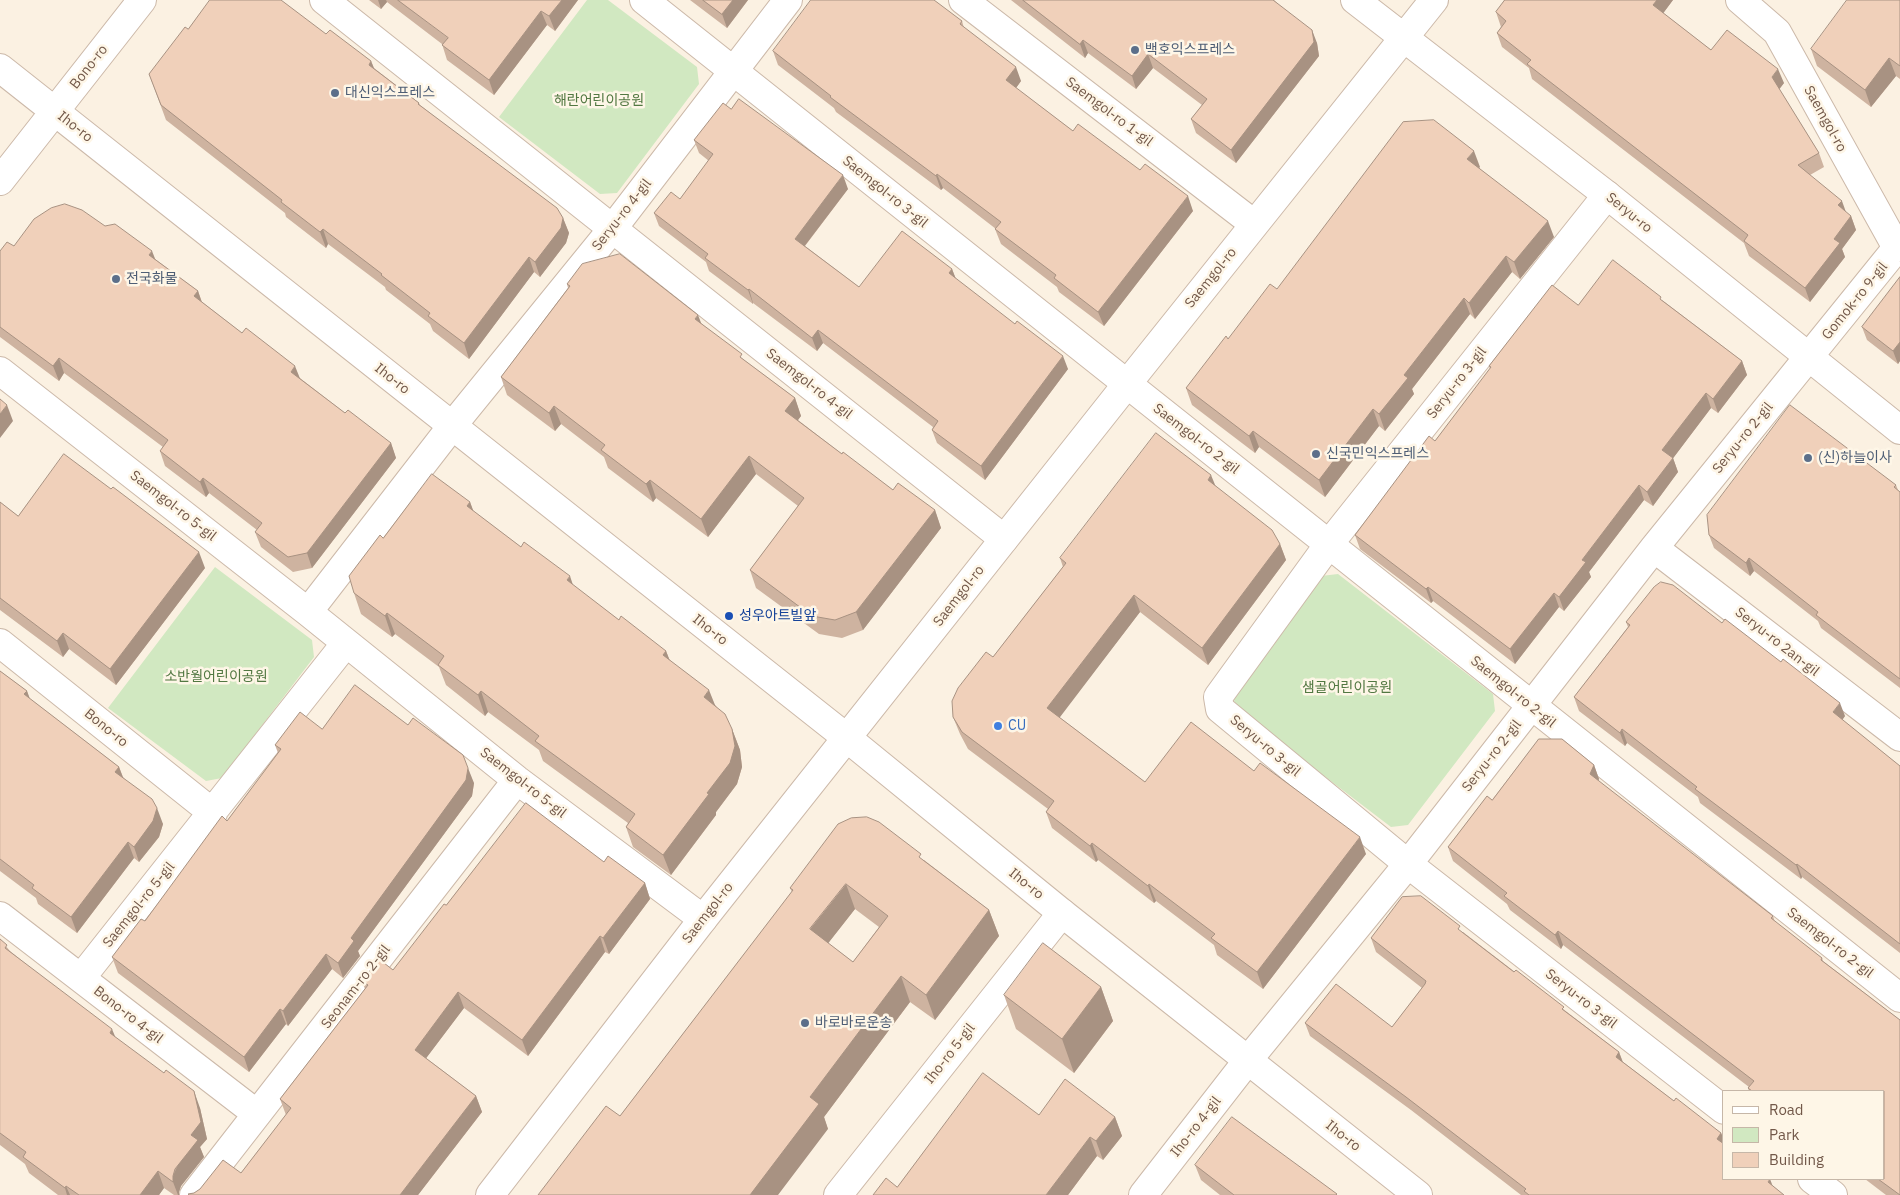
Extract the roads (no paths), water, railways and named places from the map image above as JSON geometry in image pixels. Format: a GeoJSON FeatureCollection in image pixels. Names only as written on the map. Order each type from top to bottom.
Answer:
{"type":"FeatureCollection","features":[{"type":"Feature","properties":{"kind":"street","name":"Bono-ro"},"geometry":{"type":"LineString","coordinates":[[0,181],[142,0]]}},
{"type":"Feature","properties":{"kind":"street","name":"Saemgol-ro 4-gil"},"geometry":{"type":"LineString","coordinates":[[324,0],[1004,539]]}},
{"type":"Feature","properties":{"kind":"street","name":"Saemgol-ro 3-gil"},"geometry":{"type":"LineString","coordinates":[[644,0],[1126,384]]}},
{"type":"Feature","properties":{"kind":"street","name":"Seryu-ro 4-gil"},"geometry":{"type":"LineString","coordinates":[[308,612],[452,426],[613,228],[788,0]]}},
{"type":"Feature","properties":{"kind":"street","name":"Saemgol-ro 1-gil"},"geometry":{"type":"LineString","coordinates":[[963,0],[1254,224]]}},
{"type":"Feature","properties":{"kind":"street","name":"Seryu-ro"},"geometry":{"type":"LineString","coordinates":[[1355,0],[1607,195],[1900,430]]}},
{"type":"Feature","properties":{"kind":"street","name":"Saemgol-ro"},"geometry":{"type":"LineString","coordinates":[[490,1195],[703,918],[1126,384],[1434,0]]}},
{"type":"Feature","properties":{"kind":"street","name":"Saemgol-ro"},"geometry":{"type":"LineString","coordinates":[[1740,0],[1777,32],[1899,246]]}},
{"type":"Feature","properties":{"kind":"street","name":"Iho-ro"},"geometry":{"type":"LineString","coordinates":[[0,68],[847,738],[1062,913],[1418,1195]]}},
{"type":"Feature","properties":{"kind":"street","name":"Seryu-ro 3-gil"},"geometry":{"type":"LineString","coordinates":[[1607,195],[1329,544],[1218,697],[1220,709],[1408,864],[1722,1108]]}},
{"type":"Feature","properties":{"kind":"street","name":"Gomok-ro 9-gil"},"geometry":{"type":"LineString","coordinates":[[1809,357],[1899,246]]}},
{"type":"Feature","properties":{"kind":"street","name":"Seryu-ro 2-gil"},"geometry":{"type":"LineString","coordinates":[[1248,1060],[1408,864],[1654,548],[1809,357]]}},
{"type":"Feature","properties":{"kind":"street","name":"Saemgol-ro 5-gil"},"geometry":{"type":"LineString","coordinates":[[0,371],[308,612],[517,780],[703,918]]}},
{"type":"Feature","properties":{"kind":"street","name":"Saemgol-ro 2-gil"},"geometry":{"type":"LineString","coordinates":[[1126,384],[1900,998]]}},
{"type":"Feature","properties":{"kind":"street","name":"Seryu-ro 2an-gil"},"geometry":{"type":"LineString","coordinates":[[1654,548],[1900,737]]}},
{"type":"Feature","properties":{"kind":"street","name":"Bono-ro"},"geometry":{"type":"LineString","coordinates":[[0,643],[213,813]]}},
{"type":"Feature","properties":{"kind":"street","name":"Saemgol-ro 5-gil"},"geometry":{"type":"LineString","coordinates":[[81,978],[346,643]]}},
{"type":"Feature","properties":{"kind":"street","name":"Seonam-ro 2-gil"},"geometry":{"type":"LineString","coordinates":[[194,1195],[517,780]]}},
{"type":"Feature","properties":{"kind":"street","name":"Iho-ro 5-gil"},"geometry":{"type":"LineString","coordinates":[[838,1195],[1062,913]]}},
{"type":"Feature","properties":{"kind":"street","name":"Bono-ro 4-gil"},"geometry":{"type":"LineString","coordinates":[[0,916],[257,1114]]}},
{"type":"Feature","properties":{"kind":"street","name":"Iho-ro 4-gil"},"geometry":{"type":"LineString","coordinates":[[1143,1195],[1248,1060]]}},
{"type":"Feature","properties":{"kind":"street"},"geometry":{"type":"LineString","coordinates":[[1813,1180],[1833,1195]]}},
{"type":"Feature","properties":{"kind":"place","name":"백호익스프레스"},"geometry":{"type":"Point","coordinates":[1135,50]}},
{"type":"Feature","properties":{"kind":"place","name":"대신익스프레스"},"geometry":{"type":"Point","coordinates":[335,93]}},
{"type":"Feature","properties":{"kind":"place","name":"전국화물"},"geometry":{"type":"Point","coordinates":[116,279]}},
{"type":"Feature","properties":{"kind":"place","name":"신국민익스프레스"},"geometry":{"type":"Point","coordinates":[1316,454]}},
{"type":"Feature","properties":{"kind":"place","name":"(신)하늘이사"},"geometry":{"type":"Point","coordinates":[1808,458]}},
{"type":"Feature","properties":{"kind":"place","name":"성우아트빌앞"},"geometry":{"type":"Point","coordinates":[729,616]}},
{"type":"Feature","properties":{"kind":"place","name":"CU"},"geometry":{"type":"Point","coordinates":[998,726]}},
{"type":"Feature","properties":{"kind":"place","name":"바로바로운송"},"geometry":{"type":"Point","coordinates":[805,1023]}},
{"type":"Feature","properties":{"kind":"park label","name":"해란어린이공원"},"geometry":{"type":"Point","coordinates":[599,101]}},
{"type":"Feature","properties":{"kind":"park label","name":"소반월어린이공원"},"geometry":{"type":"Point","coordinates":[216,677]}},
{"type":"Feature","properties":{"kind":"park label","name":"샘골어린이공원"},"geometry":{"type":"Point","coordinates":[1347,688]}}]}
